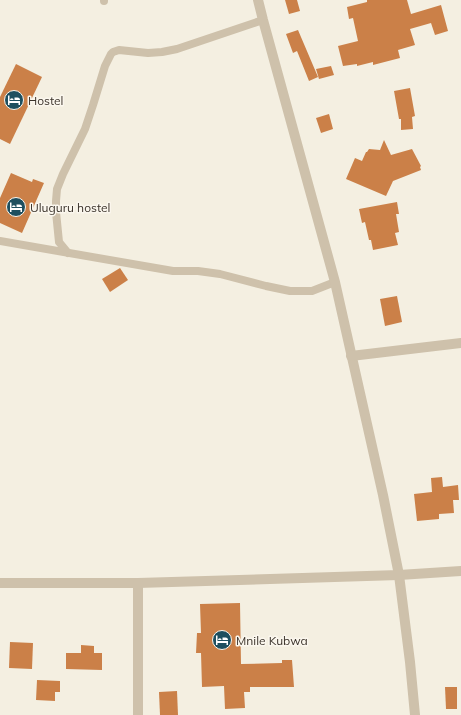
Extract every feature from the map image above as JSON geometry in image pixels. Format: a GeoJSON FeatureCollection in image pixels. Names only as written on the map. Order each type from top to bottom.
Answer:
{"type":"FeatureCollection","features":[{"type":"Feature","properties":{"kind":"street"},"geometry":{"type":"LineString","coordinates":[[258,0],[335,282],[383,495],[400,575],[410,662],[414,715]]}},
{"type":"Feature","properties":{"kind":"street"},"geometry":{"type":"LineString","coordinates":[[351,356],[461,343]]}},
{"type":"Feature","properties":{"kind":"street"},"geometry":{"type":"LineString","coordinates":[[0,583],[138,583],[400,575],[461,571]]}},
{"type":"Feature","properties":{"kind":"street"},"geometry":{"type":"LineString","coordinates":[[138,583],[138,715]]}},
{"type":"Feature","properties":{"kind":"lane"},"geometry":{"type":"LineString","coordinates":[[68,253],[59,242],[56,212],[57,189],[85,129],[105,66],[111,54],[119,50],[148,53],[177,49],[263,20]]}},
{"type":"Feature","properties":{"kind":"lane"},"geometry":{"type":"LineString","coordinates":[[0,241],[173,271],[198,271],[220,274],[290,291],[312,291],[335,282]]}},
{"type":"Feature","properties":{"kind":"building"},"geometry":{"type":"Polygon","coordinates":[[[285,0],[297,0],[300,11],[289,14],[285,0]]]}},
{"type":"Feature","properties":{"kind":"building"},"geometry":{"type":"Polygon","coordinates":[[[367,0],[407,0],[411,14],[441,5],[448,31],[435,35],[431,23],[410,29],[415,45],[398,50],[400,58],[373,65],[373,62],[357,66],[357,64],[343,66],[338,46],[358,41],[353,18],[349,19],[347,7],[367,2],[367,0]]]}},
{"type":"Feature","properties":{"kind":"building"},"geometry":{"type":"Polygon","coordinates":[[[298,30],[318,77],[309,81],[297,51],[293,53],[286,34],[298,30]]]}},
{"type":"Feature","properties":{"kind":"building"},"geometry":{"type":"Polygon","coordinates":[[[16,64],[42,77],[10,144],[0,139],[0,97],[16,64]]]}},
{"type":"Feature","properties":{"kind":"building"},"geometry":{"type":"Polygon","coordinates":[[[331,66],[334,75],[319,79],[316,69],[331,66]]]}},
{"type":"Feature","properties":{"kind":"building"},"geometry":{"type":"Polygon","coordinates":[[[410,88],[415,116],[412,117],[413,129],[401,130],[401,119],[399,119],[394,91],[410,88]]]}},
{"type":"Feature","properties":{"kind":"building"},"geometry":{"type":"Polygon","coordinates":[[[329,114],[333,129],[321,133],[316,118],[329,114]]]}},
{"type":"Feature","properties":{"kind":"building"},"geometry":{"type":"Polygon","coordinates":[[[384,140],[391,155],[412,149],[421,166],[421,170],[393,181],[386,196],[346,179],[355,158],[362,161],[369,149],[380,150],[384,140]]]}},
{"type":"Feature","properties":{"kind":"building"},"geometry":{"type":"Polygon","coordinates":[[[11,173],[32,182],[33,179],[44,183],[22,233],[0,223],[0,198],[11,173]]]}},
{"type":"Feature","properties":{"kind":"building"},"geometry":{"type":"Polygon","coordinates":[[[397,202],[399,214],[396,214],[399,232],[395,233],[398,245],[373,250],[365,222],[362,223],[359,209],[397,202]]]}},
{"type":"Feature","properties":{"kind":"building"},"geometry":{"type":"Polygon","coordinates":[[[120,268],[128,280],[110,292],[102,279],[120,268]]]}},
{"type":"Feature","properties":{"kind":"building"},"geometry":{"type":"Polygon","coordinates":[[[397,296],[402,322],[385,326],[380,299],[397,296]]]}},
{"type":"Feature","properties":{"kind":"building"},"geometry":{"type":"Polygon","coordinates":[[[442,477],[443,487],[458,485],[459,500],[453,500],[454,513],[439,514],[439,519],[417,521],[414,494],[432,492],[431,478],[442,477]]]}},
{"type":"Feature","properties":{"kind":"building"},"geometry":{"type":"Polygon","coordinates":[[[240,603],[241,664],[282,663],[282,660],[292,660],[294,687],[250,687],[250,692],[244,692],[245,708],[225,709],[224,686],[202,687],[201,653],[196,653],[197,633],[201,633],[200,604],[240,603]]]}},
{"type":"Feature","properties":{"kind":"building"},"geometry":{"type":"Polygon","coordinates":[[[10,642],[33,643],[32,669],[9,668],[10,642]]]}},
{"type":"Feature","properties":{"kind":"building"},"geometry":{"type":"Polygon","coordinates":[[[81,645],[94,646],[94,653],[102,653],[102,670],[66,669],[66,653],[81,653],[81,645]]]}},
{"type":"Feature","properties":{"kind":"building"},"geometry":{"type":"Polygon","coordinates":[[[37,680],[60,681],[60,692],[55,692],[55,701],[36,700],[37,680]]]}},
{"type":"Feature","properties":{"kind":"building"},"geometry":{"type":"Polygon","coordinates":[[[445,687],[457,687],[457,709],[446,709],[445,687]]]}},
{"type":"Feature","properties":{"kind":"building"},"geometry":{"type":"Polygon","coordinates":[[[177,691],[178,715],[160,715],[159,692],[177,691]]]}},
{"type":"Feature","properties":{"kind":"place","name":"Hostel"},"geometry":{"type":"Point","coordinates":[14,100]}},
{"type":"Feature","properties":{"kind":"place","name":"Uluguru hostel"},"geometry":{"type":"Point","coordinates":[16,207]}},
{"type":"Feature","properties":{"kind":"place","name":"Mnile Kubwa"},"geometry":{"type":"Point","coordinates":[222,640]}}]}
